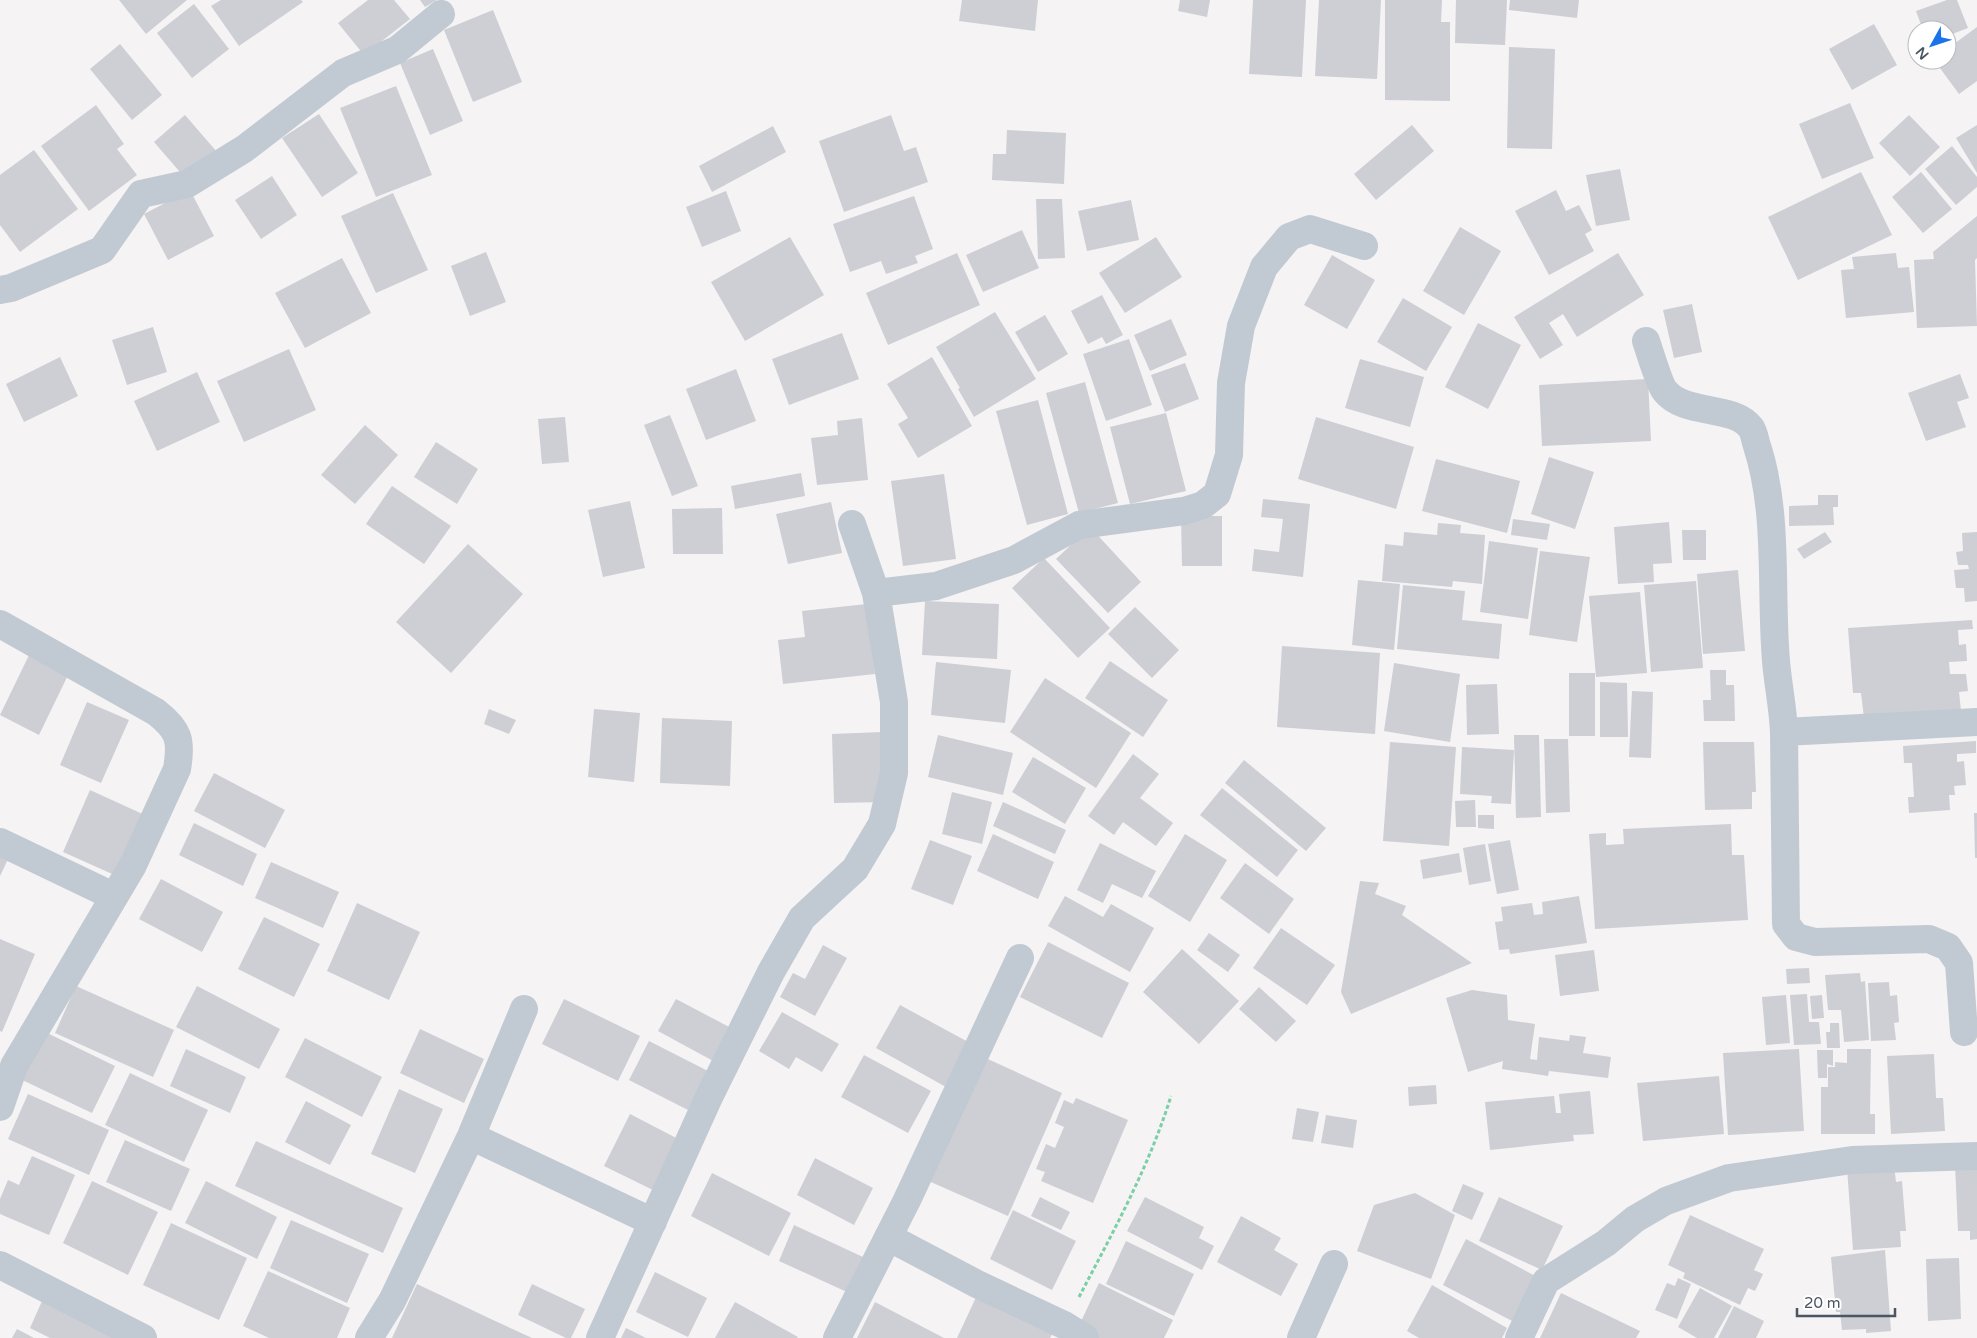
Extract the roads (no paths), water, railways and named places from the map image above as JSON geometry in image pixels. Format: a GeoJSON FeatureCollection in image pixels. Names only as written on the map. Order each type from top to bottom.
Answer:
{"type":"FeatureCollection","features":[{"type":"Feature","properties":{"kind":"street"},"geometry":{"type":"LineString","coordinates":[[0,290],[11,288],[102,250],[141,194],[187,184],[244,149],[343,73],[397,50],[441,14]]}},
{"type":"Feature","properties":{"kind":"street"},"geometry":{"type":"LineString","coordinates":[[876,593],[936,586],[1014,560],[1079,525],[1184,511],[1203,505],[1217,494],[1229,455],[1231,383],[1241,326],[1264,267],[1289,237],[1310,229],[1364,246]]}},
{"type":"Feature","properties":{"kind":"street"},"geometry":{"type":"LineString","coordinates":[[1646,341],[1664,391],[1689,405],[1705,411],[1727,414],[1741,420],[1751,428],[1765,476],[1772,552],[1776,661],[1784,732],[1786,924],[1796,937],[1816,942],[1929,939],[1948,947],[1959,964],[1964,1032]]}},
{"type":"Feature","properties":{"kind":"street"},"geometry":{"type":"LineString","coordinates":[[600,1338],[709,1097],[771,972],[802,918],[855,869],[882,824],[894,773],[894,702],[876,593],[852,524]]}},
{"type":"Feature","properties":{"kind":"street"},"geometry":{"type":"LineString","coordinates":[[0,624],[156,712],[170,723],[179,736],[180,752],[177,769],[133,865],[7,1063],[0,1108]]}},
{"type":"Feature","properties":{"kind":"street"},"geometry":{"type":"LineString","coordinates":[[1784,732],[1977,722]]}},
{"type":"Feature","properties":{"kind":"street"},"geometry":{"type":"LineString","coordinates":[[0,842],[113,896]]}},
{"type":"Feature","properties":{"kind":"street"},"geometry":{"type":"LineString","coordinates":[[837,1338],[888,1237],[1020,958]]}},
{"type":"Feature","properties":{"kind":"street"},"geometry":{"type":"LineString","coordinates":[[369,1338],[392,1301],[471,1136],[524,1009]]}},
{"type":"Feature","properties":{"kind":"street"},"geometry":{"type":"LineString","coordinates":[[471,1136],[653,1222]]}},
{"type":"Feature","properties":{"kind":"street"},"geometry":{"type":"LineString","coordinates":[[1519,1338],[1546,1281],[1606,1243],[1635,1219],[1666,1201],[1729,1178],[1852,1160],[1977,1156]]}},
{"type":"Feature","properties":{"kind":"street"},"geometry":{"type":"LineString","coordinates":[[888,1237],[977,1284],[1074,1331]]}},
{"type":"Feature","properties":{"kind":"street"},"geometry":{"type":"LineString","coordinates":[[1301,1338],[1334,1264]]}},
{"type":"Feature","properties":{"kind":"street"},"geometry":{"type":"LineString","coordinates":[[0,1265],[143,1338]]}}]}
